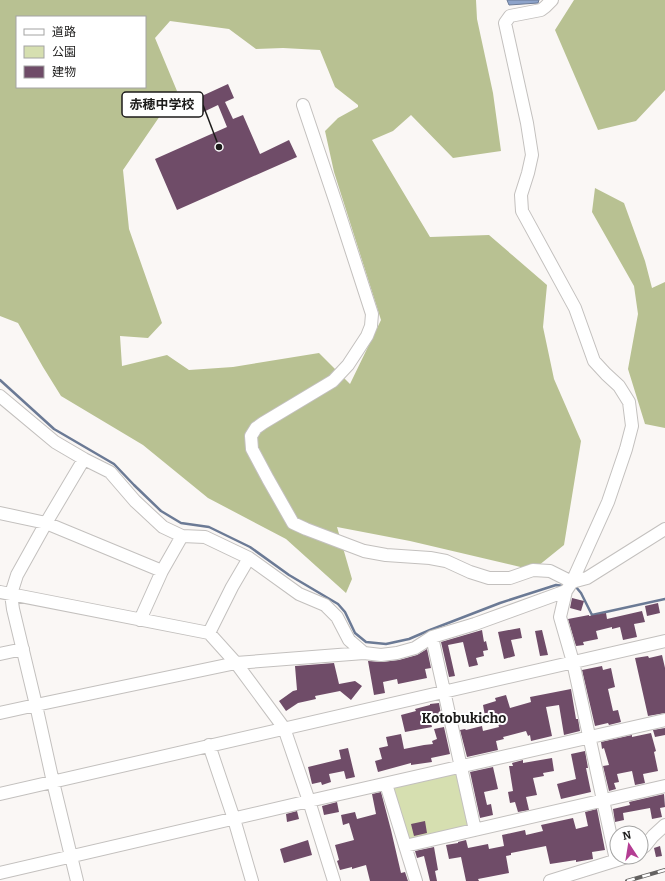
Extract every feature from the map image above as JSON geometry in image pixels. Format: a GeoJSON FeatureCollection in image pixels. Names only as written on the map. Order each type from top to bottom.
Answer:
{"type":"FeatureCollection","features":[{"type":"Feature","properties":{"kind":"street"},"geometry":{"type":"LineString","coordinates":[[552,0],[541,10],[510,16],[505,23],[527,123],[532,155],[521,195],[522,211],[575,308],[594,361],[620,386],[629,402],[632,426],[626,449],[608,502],[569,586],[560,617],[590,737],[603,800],[611,825]]}},
{"type":"Feature","properties":{"kind":"street"},"geometry":{"type":"LineString","coordinates":[[303,105],[372,314],[371,326],[367,336],[348,365],[333,381],[256,428],[251,436],[252,449],[268,479],[293,523],[306,530],[364,551],[386,556],[430,558],[446,561],[470,572],[489,578],[510,578],[533,570],[550,571],[569,586]]}},
{"type":"Feature","properties":{"kind":"street"},"geometry":{"type":"LineString","coordinates":[[0,396],[55,442],[110,472],[135,501],[163,527],[182,536],[205,537],[248,558],[299,594],[325,605],[337,617],[349,640],[364,653]]}},
{"type":"Feature","properties":{"kind":"street"},"geometry":{"type":"LineString","coordinates":[[6,593],[84,459]]}},
{"type":"Feature","properties":{"kind":"street"},"geometry":{"type":"LineString","coordinates":[[0,514],[46,523],[162,571]]}},
{"type":"Feature","properties":{"kind":"street"},"geometry":{"type":"LineString","coordinates":[[0,713],[236,663],[364,653],[380,655],[398,653],[415,648],[432,637],[474,624],[587,578],[665,529]]}},
{"type":"Feature","properties":{"kind":"street"},"geometry":{"type":"LineString","coordinates":[[140,620],[162,571],[182,536]]}},
{"type":"Feature","properties":{"kind":"street"},"geometry":{"type":"LineString","coordinates":[[209,633],[248,558]]}},
{"type":"Feature","properties":{"kind":"street"},"geometry":{"type":"LineString","coordinates":[[6,593],[209,633],[236,663],[284,728],[334,881]]}},
{"type":"Feature","properties":{"kind":"street"},"geometry":{"type":"LineString","coordinates":[[6,593],[13,609],[23,649],[77,881]]}},
{"type":"Feature","properties":{"kind":"street"},"geometry":{"type":"LineString","coordinates":[[432,637],[475,830]]}},
{"type":"Feature","properties":{"kind":"street"},"geometry":{"type":"LineString","coordinates":[[0,794],[665,640]]}},
{"type":"Feature","properties":{"kind":"street"},"geometry":{"type":"LineString","coordinates":[[0,654],[23,649]]}},
{"type":"Feature","properties":{"kind":"street"},"geometry":{"type":"LineString","coordinates":[[0,873],[665,720]]}},
{"type":"Feature","properties":{"kind":"street"},"geometry":{"type":"LineString","coordinates":[[209,745],[234,819],[252,881]]}},
{"type":"Feature","properties":{"kind":"street"},"geometry":{"type":"LineString","coordinates":[[386,784],[416,881]]}},
{"type":"Feature","properties":{"kind":"street"},"geometry":{"type":"LineString","coordinates":[[405,846],[665,786]]}},
{"type":"Feature","properties":{"kind":"street"},"geometry":{"type":"LineString","coordinates":[[649,840],[665,825]]}},
{"type":"Feature","properties":{"kind":"street"},"geometry":{"type":"LineString","coordinates":[[550,881],[609,863]]}},
{"type":"Feature","properties":{"kind":"green space"},"geometry":{"type":"Polygon","coordinates":[[[0,0],[476,0],[477,19],[493,93],[501,151],[453,158],[411,115],[393,131],[372,140],[430,237],[489,235],[547,285],[543,327],[554,379],[581,441],[564,545],[533,570],[410,541],[337,527],[352,579],[346,593],[286,539],[208,498],[143,445],[61,396],[18,323],[0,316],[0,0]],[[170,21],[155,38],[177,91],[123,170],[129,229],[162,323],[148,338],[120,336],[122,366],[167,355],[189,370],[233,367],[319,353],[350,384],[381,320],[334,172],[325,131],[338,118],[358,107],[358,105],[335,87],[320,50],[283,48],[256,49],[229,29],[170,21]]]}},
{"type":"Feature","properties":{"kind":"green space"},"geometry":{"type":"Polygon","coordinates":[[[574,0],[665,0],[665,90],[636,121],[598,130],[555,30],[574,0]]]}},
{"type":"Feature","properties":{"kind":"green space"},"geometry":{"type":"Polygon","coordinates":[[[595,188],[624,203],[645,261],[652,288],[665,282],[665,428],[645,424],[628,369],[638,314],[634,286],[592,212],[595,188]]]}},
{"type":"Feature","properties":{"kind":"green space"},"geometry":{"type":"Polygon","coordinates":[[[454,771],[458,774],[471,824],[468,827],[409,840],[391,790],[393,786],[454,771]]]}},
{"type":"Feature","properties":{"kind":"water"},"geometry":{"type":"Polygon","coordinates":[[[507,0],[539,0],[538,3],[509,5],[507,0]]]}},
{"type":"Feature","properties":{"kind":"building"},"geometry":{"type":"Polygon","coordinates":[[[228,84],[234,98],[225,102],[233,119],[243,115],[260,154],[289,140],[297,157],[177,210],[155,159],[227,127],[218,105],[197,115],[191,101],[228,84]]]}},
{"type":"Feature","properties":{"kind":"building"},"geometry":{"type":"Polygon","coordinates":[[[572,598],[584,601],[581,611],[570,608],[572,598]]]}},
{"type":"Feature","properties":{"kind":"building"},"geometry":{"type":"Polygon","coordinates":[[[658,603],[660,613],[647,616],[645,606],[658,603]]]}},
{"type":"Feature","properties":{"kind":"building"},"geometry":{"type":"Polygon","coordinates":[[[642,611],[645,622],[634,624],[637,637],[623,640],[620,627],[612,629],[612,627],[596,631],[598,639],[583,642],[584,645],[576,646],[568,619],[606,613],[607,619],[642,611]]]}},
{"type":"Feature","properties":{"kind":"building"},"geometry":{"type":"Polygon","coordinates":[[[520,628],[522,638],[511,640],[515,656],[504,659],[498,632],[520,628]]]}},
{"type":"Feature","properties":{"kind":"building"},"geometry":{"type":"Polygon","coordinates":[[[482,630],[484,642],[486,641],[488,650],[483,651],[484,656],[476,658],[478,665],[469,667],[463,642],[448,645],[455,676],[449,677],[441,642],[482,630]]]}},
{"type":"Feature","properties":{"kind":"building"},"geometry":{"type":"Polygon","coordinates":[[[542,630],[548,655],[540,656],[535,631],[542,630]]]}},
{"type":"Feature","properties":{"kind":"building"},"geometry":{"type":"Polygon","coordinates":[[[427,649],[431,668],[425,669],[427,678],[398,684],[397,679],[383,682],[385,693],[374,695],[368,661],[382,662],[399,660],[417,655],[427,649]]]}},
{"type":"Feature","properties":{"kind":"building"},"geometry":{"type":"Polygon","coordinates":[[[662,655],[665,668],[665,713],[648,716],[635,658],[648,656],[649,658],[662,655]]]}},
{"type":"Feature","properties":{"kind":"building"},"geometry":{"type":"Polygon","coordinates":[[[334,663],[339,684],[355,681],[362,686],[351,700],[340,691],[315,696],[316,699],[298,703],[286,711],[279,701],[293,691],[297,690],[295,666],[334,663]]]}},
{"type":"Feature","properties":{"kind":"building"},"geometry":{"type":"Polygon","coordinates":[[[602,666],[603,670],[611,668],[615,687],[608,689],[613,711],[618,710],[621,722],[595,726],[582,670],[602,666]]]}},
{"type":"Feature","properties":{"kind":"building"},"geometry":{"type":"Polygon","coordinates":[[[571,689],[576,719],[578,719],[580,731],[564,735],[559,705],[546,707],[552,736],[531,741],[530,735],[528,736],[526,731],[503,737],[504,739],[496,741],[498,750],[467,757],[460,730],[482,726],[483,731],[499,727],[495,713],[485,716],[483,705],[496,701],[495,698],[506,695],[510,708],[531,702],[530,697],[571,689]]]}},
{"type":"Feature","properties":{"kind":"building"},"geometry":{"type":"Polygon","coordinates":[[[439,703],[441,714],[429,716],[432,727],[405,732],[401,715],[416,711],[415,709],[430,704],[439,703]]]}},
{"type":"Feature","properties":{"kind":"building"},"geometry":{"type":"Polygon","coordinates":[[[444,727],[450,754],[431,758],[432,762],[411,765],[411,763],[378,772],[375,761],[382,759],[379,748],[388,746],[386,737],[401,734],[404,749],[433,744],[432,741],[437,739],[434,729],[444,727]]]}},
{"type":"Feature","properties":{"kind":"building"},"geometry":{"type":"Polygon","coordinates":[[[665,728],[665,735],[655,737],[653,730],[665,728]]]}},
{"type":"Feature","properties":{"kind":"building"},"geometry":{"type":"Polygon","coordinates":[[[651,733],[656,751],[654,752],[658,771],[643,774],[645,783],[635,785],[632,771],[617,774],[619,782],[614,783],[616,789],[609,791],[603,766],[609,765],[604,748],[602,749],[601,742],[632,735],[632,737],[651,733]]]}},
{"type":"Feature","properties":{"kind":"building"},"geometry":{"type":"Polygon","coordinates":[[[348,748],[355,777],[346,779],[344,771],[329,774],[331,782],[322,785],[321,782],[312,784],[308,767],[341,759],[339,750],[348,748]]]}},
{"type":"Feature","properties":{"kind":"building"},"geometry":{"type":"Polygon","coordinates":[[[585,751],[588,768],[586,768],[591,792],[561,799],[557,784],[576,779],[571,754],[585,751]]]}},
{"type":"Feature","properties":{"kind":"building"},"geometry":{"type":"Polygon","coordinates":[[[552,758],[554,771],[543,773],[544,776],[533,778],[537,795],[526,797],[529,810],[518,812],[515,802],[510,803],[508,792],[513,791],[509,766],[513,766],[512,763],[523,760],[523,763],[552,758]]]}},
{"type":"Feature","properties":{"kind":"building"},"geometry":{"type":"Polygon","coordinates":[[[493,767],[498,789],[484,792],[487,805],[491,804],[493,815],[480,818],[470,772],[493,767]]]}},
{"type":"Feature","properties":{"kind":"building"},"geometry":{"type":"Polygon","coordinates":[[[381,792],[401,873],[405,872],[408,881],[370,881],[366,865],[352,869],[352,867],[340,870],[337,861],[339,860],[335,845],[354,840],[349,823],[343,825],[341,815],[355,812],[357,819],[376,814],[372,794],[381,792]]]}},
{"type":"Feature","properties":{"kind":"building"},"geometry":{"type":"Polygon","coordinates":[[[664,794],[665,807],[660,808],[662,817],[652,819],[650,808],[623,813],[624,820],[615,822],[613,809],[630,805],[629,802],[664,794]]]}},
{"type":"Feature","properties":{"kind":"building"},"geometry":{"type":"Polygon","coordinates":[[[337,802],[339,812],[324,815],[322,806],[337,802]]]}},
{"type":"Feature","properties":{"kind":"building"},"geometry":{"type":"Polygon","coordinates":[[[597,809],[605,850],[592,852],[593,859],[550,864],[546,846],[511,853],[511,855],[506,856],[509,873],[478,879],[479,881],[466,881],[461,857],[449,859],[446,845],[466,840],[468,848],[488,844],[489,849],[504,846],[502,835],[525,830],[526,835],[543,831],[541,825],[573,818],[576,829],[588,826],[585,812],[597,809]]]}},
{"type":"Feature","properties":{"kind":"building"},"geometry":{"type":"Polygon","coordinates":[[[297,811],[299,819],[287,822],[286,814],[297,811]]]}},
{"type":"Feature","properties":{"kind":"building"},"geometry":{"type":"Polygon","coordinates":[[[425,821],[427,833],[414,836],[411,824],[425,821]]]}},
{"type":"Feature","properties":{"kind":"building"},"geometry":{"type":"Polygon","coordinates":[[[308,840],[312,855],[284,863],[280,849],[308,840]]]}},
{"type":"Feature","properties":{"kind":"building"},"geometry":{"type":"Polygon","coordinates":[[[660,846],[662,856],[656,857],[654,848],[660,846]]]}},
{"type":"Feature","properties":{"kind":"building"},"geometry":{"type":"Polygon","coordinates":[[[434,847],[438,870],[435,871],[437,881],[430,881],[424,856],[417,858],[415,851],[434,847]]]}},
{"type":"Feature","properties":{"kind":"waterway"},"geometry":{"type":"LineString","coordinates":[[0,380],[54,429],[114,464],[161,511],[181,523],[209,527],[250,547],[289,575],[338,604],[345,612],[355,633],[366,642],[386,644],[409,639],[500,603],[556,585],[564,586]]}},
{"type":"Feature","properties":{"kind":"waterway"},"geometry":{"type":"LineString","coordinates":[[573,587],[576,587],[581,593],[592,615],[665,599]]}},
{"type":"Feature","properties":{"kind":"railway"},"geometry":{"type":"LineString","coordinates":[[627,881],[665,870]]}},
{"type":"Feature","properties":{"kind":"place","name":"赤穂中学校"},"geometry":{"type":"Point","coordinates":[219,147]}},
{"type":"Feature","properties":{"kind":"district","name":"Kotobukicho"},"geometry":{"type":"Point","coordinates":[464,718]}}]}
